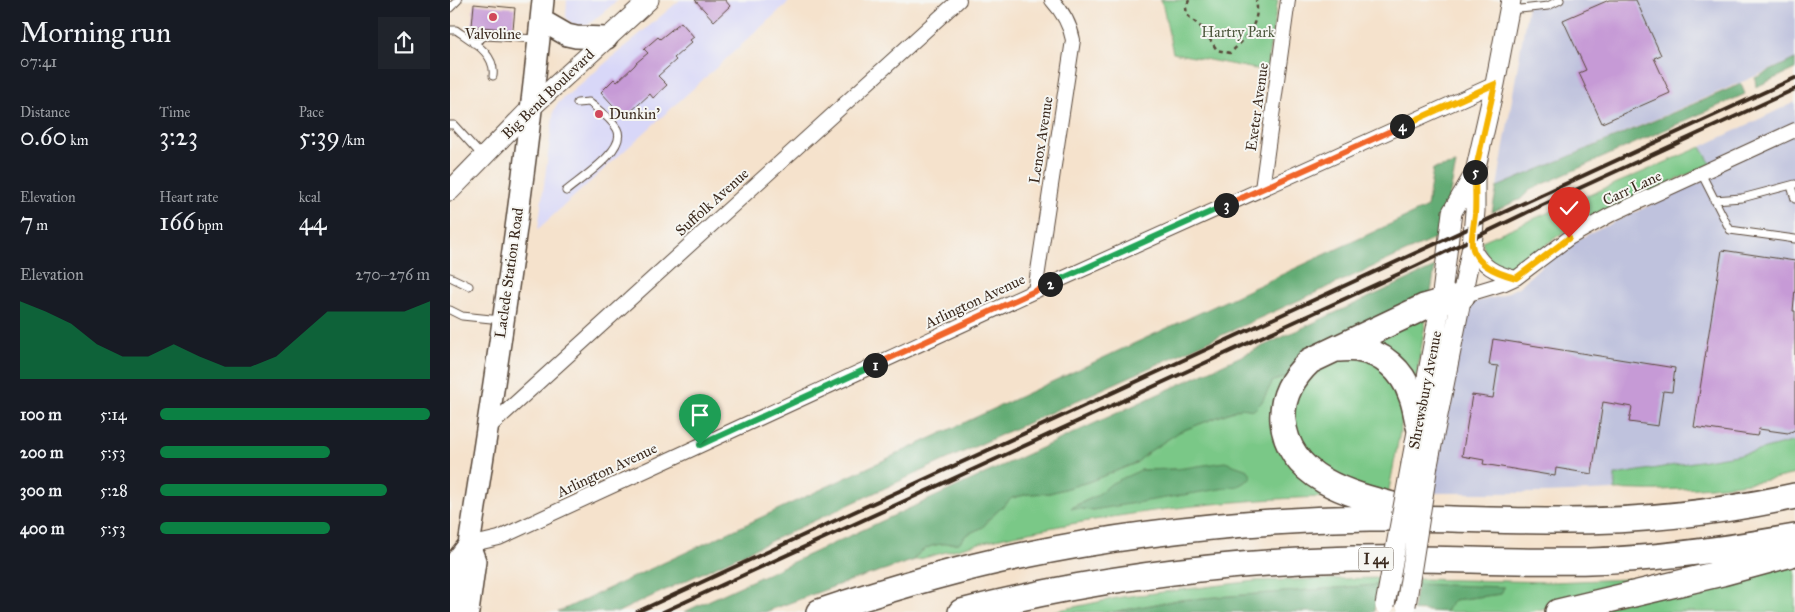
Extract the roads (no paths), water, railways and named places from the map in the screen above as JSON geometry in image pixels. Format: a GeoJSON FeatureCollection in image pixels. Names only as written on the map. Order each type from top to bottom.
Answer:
{"type":"FeatureCollection","features":[{"type":"Feature","properties":{"kind":"highway"},"geometry":{"type":"LineString","coordinates":[[1441,519],[1353,494],[1330,485],[1309,470],[1294,454],[1284,433],[1283,410],[1287,391],[1298,372],[1310,361],[1424,307],[1452,299]]}},
{"type":"Feature","properties":{"kind":"highway"},"geometry":{"type":"LineString","coordinates":[[1334,349],[1356,348],[1374,353],[1391,364],[1404,378],[1411,394],[1419,426]]}},
{"type":"Feature","properties":{"kind":"highway"},"geometry":{"type":"LineString","coordinates":[[819,612],[882,591],[1019,556],[1159,533],[1300,520],[1370,518],[1555,522],[1622,520],[1691,514],[1795,496]]}},
{"type":"Feature","properties":{"kind":"highway","name":"I 44"},"geometry":{"type":"LineString","coordinates":[[961,612],[1071,587],[1142,575],[1213,567],[1355,559],[1518,562],[1590,561],[1670,556],[1734,548],[1795,537]]}},
{"type":"Feature","properties":{"kind":"highway"},"geometry":{"type":"LineString","coordinates":[[1558,612],[1722,573],[1795,553]]}},
{"type":"Feature","properties":{"kind":"main road","name":"Big Bend Boulevard"},"geometry":{"type":"LineString","coordinates":[[450,191],[532,107],[646,1]]}},
{"type":"Feature","properties":{"kind":"main road","name":"Shrewsbury Avenue"},"geometry":{"type":"LineString","coordinates":[[1406,609],[1420,464],[1419,426],[1452,299],[1472,246],[1475,212],[1475,172],[1495,84],[1510,5]]}},
{"type":"Feature","properties":{"kind":"main road","name":"Laclede Station Road"},"geometry":{"type":"LineString","coordinates":[[450,610],[458,559],[469,545],[487,429],[532,107],[541,20]]}},
{"type":"Feature","properties":{"kind":"main road"},"geometry":{"type":"LineString","coordinates":[[541,20],[567,35],[607,38]]}},
{"type":"Feature","properties":{"kind":"main road","name":"Shrewsbury Avenue"},"geometry":{"type":"LineString","coordinates":[[1385,608],[1420,464],[1452,299],[1452,212],[1475,172]]}},
{"type":"Feature","properties":{"kind":"main road","name":"Laclede Station Road"},"geometry":{"type":"LineString","coordinates":[[468,612],[475,561],[469,545]]}},
{"type":"Feature","properties":{"kind":"street","name":"Suffolk Avenue"},"geometry":{"type":"LineString","coordinates":[[487,429],[959,0]]}},
{"type":"Feature","properties":{"kind":"street","name":"Lenox Avenue"},"geometry":{"type":"LineString","coordinates":[[1035,291],[1073,40],[1071,27],[1060,8],[1052,0]]}},
{"type":"Feature","properties":{"kind":"street","name":"Exeter Avenue"},"geometry":{"type":"LineString","coordinates":[[1262,189],[1288,0]]}},
{"type":"Feature","properties":{"kind":"street","name":"Arlington Avenue"},"geometry":{"type":"LineString","coordinates":[[469,545],[499,538],[1035,291],[1495,84]]}},
{"type":"Feature","properties":{"kind":"street","name":"Carr Lane"},"geometry":{"type":"LineString","coordinates":[[1452,299],[1516,278],[1569,238],[1610,215],[1795,130]]}},
{"type":"Feature","properties":{"kind":"street"},"geometry":{"type":"LineString","coordinates":[[1472,246],[1478,258],[1491,270],[1516,278]]}},
{"type":"Feature","properties":{"kind":"lane"},"geometry":{"type":"LineString","coordinates":[[450,8],[458,0]]}},
{"type":"Feature","properties":{"kind":"lane"},"geometry":{"type":"LineString","coordinates":[[1510,5],[1548,6],[1560,0]]}},
{"type":"Feature","properties":{"kind":"lane"},"geometry":{"type":"LineString","coordinates":[[473,43],[485,36],[541,20]]}},
{"type":"Feature","properties":{"kind":"lane"},"geometry":{"type":"LineString","coordinates":[[450,30],[456,30],[490,57],[494,69],[492,76]]}},
{"type":"Feature","properties":{"kind":"lane"},"geometry":{"type":"LineString","coordinates":[[566,191],[605,158],[615,148],[619,138],[617,130],[609,118],[589,102],[577,103]]}},
{"type":"Feature","properties":{"kind":"lane"},"geometry":{"type":"LineString","coordinates":[[452,125],[484,157]]}},
{"type":"Feature","properties":{"kind":"lane"},"geometry":{"type":"LineString","coordinates":[[1700,173],[1730,230],[1795,239]]}},
{"type":"Feature","properties":{"kind":"lane"},"geometry":{"type":"LineString","coordinates":[[1714,200],[1742,198],[1793,185],[1795,199]]}},
{"type":"Feature","properties":{"kind":"lane"},"geometry":{"type":"LineString","coordinates":[[450,277],[468,286]]}},
{"type":"Feature","properties":{"kind":"lane"},"geometry":{"type":"LineString","coordinates":[[450,310],[462,316],[502,321]]}},
{"type":"Feature","properties":{"kind":"railway"},"geometry":{"type":"LineString","coordinates":[[637,612],[1795,78]]}},
{"type":"Feature","properties":{"kind":"railway"},"geometry":{"type":"LineString","coordinates":[[663,612],[1416,266],[1534,209],[1795,89]]}},
{"type":"Feature","properties":{"kind":"place","name":"Valvoline"},"geometry":{"type":"Point","coordinates":[493,17]}},
{"type":"Feature","properties":{"kind":"place","name":"Dunkin'"},"geometry":{"type":"Point","coordinates":[599,114]}},
{"type":"Feature","properties":{"kind":"park label","name":"Hartry Park"},"geometry":{"type":"Point","coordinates":[1238,32]}}]}
